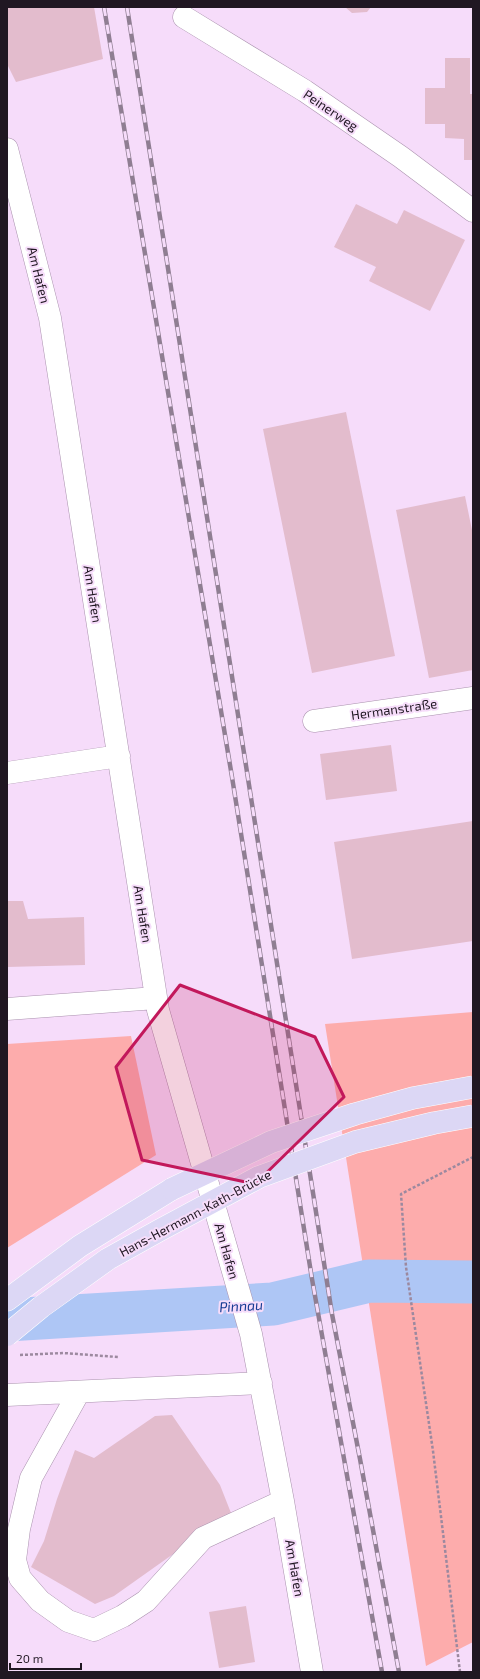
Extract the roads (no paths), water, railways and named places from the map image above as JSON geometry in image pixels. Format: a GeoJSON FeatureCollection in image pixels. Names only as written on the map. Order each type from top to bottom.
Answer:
{"type":"FeatureCollection","features":[{"type":"Feature","properties":{"kind":"main road","name":"Hans-Hermann-Kath-Brücke"},"geometry":{"type":"LineString","coordinates":[[7,1300],[80,1246],[172,1190],[271,1142],[355,1114],[413,1098],[473,1087]]}},
{"type":"Feature","properties":{"kind":"main road","name":"Hans-Hermann-Kath-Brücke"},"geometry":{"type":"LineString","coordinates":[[7,1335],[40,1307],[108,1259],[259,1177],[355,1142],[434,1123],[473,1116]]}},
{"type":"Feature","properties":{"kind":"street","name":"Peinerweg"},"geometry":{"type":"LineString","coordinates":[[184,17],[305,91],[401,157],[473,211]]}},
{"type":"Feature","properties":{"kind":"street","name":"Am Hafen"},"geometry":{"type":"LineString","coordinates":[[7,149],[50,318],[158,1010],[251,1334],[283,1501],[312,1672]]}},
{"type":"Feature","properties":{"kind":"street","name":"Hermanstraße"},"geometry":{"type":"LineString","coordinates":[[314,721],[473,698]]}},
{"type":"Feature","properties":{"kind":"street"},"geometry":{"type":"LineString","coordinates":[[7,773],[119,756]]}},
{"type":"Feature","properties":{"kind":"street"},"geometry":{"type":"LineString","coordinates":[[7,1009],[156,998]]}},
{"type":"Feature","properties":{"kind":"street"},"geometry":{"type":"LineString","coordinates":[[7,1395],[261,1383]]}},
{"type":"Feature","properties":{"kind":"street"},"geometry":{"type":"LineString","coordinates":[[79,1392],[31,1478],[19,1529],[15,1560],[20,1578],[40,1601],[68,1621],[94,1630],[122,1616],[146,1601],[204,1538],[283,1501]]}},
{"type":"Feature","properties":{"kind":"waterway","name":"Pinnau"},"geometry":{"type":"LineString","coordinates":[[7,1320],[273,1304],[369,1281],[473,1282]]}},
{"type":"Feature","properties":{"kind":"railway"},"geometry":{"type":"LineString","coordinates":[[104,7],[232,777],[312,1279],[382,1672]]}},
{"type":"Feature","properties":{"kind":"railway"},"geometry":{"type":"LineString","coordinates":[[127,7],[332,1314],[399,1672]]}}]}
